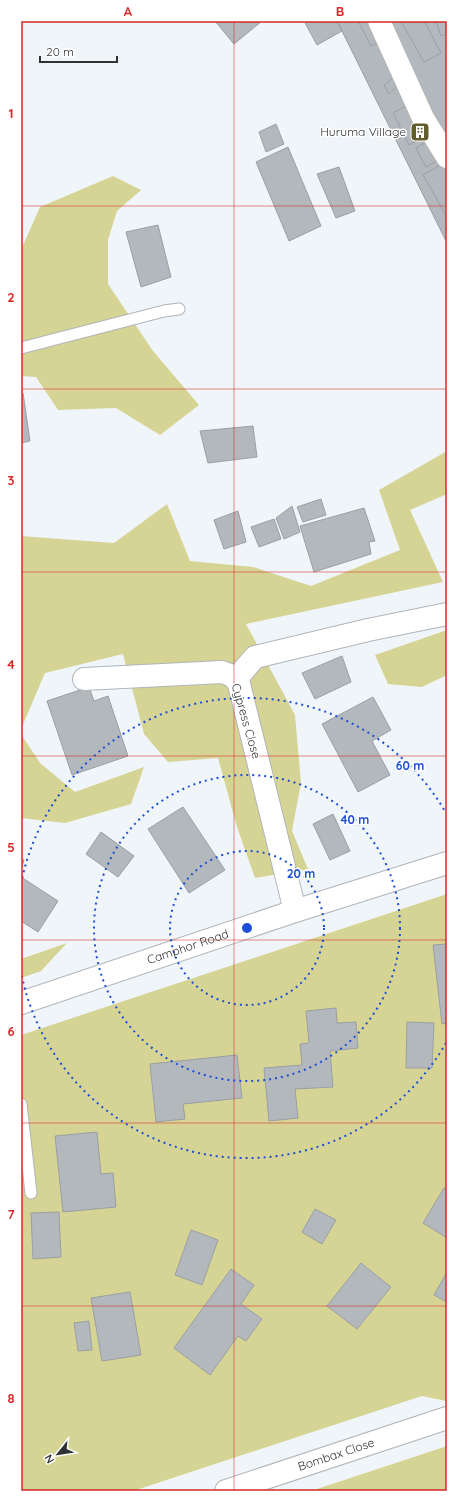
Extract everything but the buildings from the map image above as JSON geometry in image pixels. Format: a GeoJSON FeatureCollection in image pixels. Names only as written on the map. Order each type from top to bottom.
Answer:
{"type":"FeatureCollection","features":[{"type":"Feature","properties":{"kind":"street"},"geometry":{"type":"LineString","coordinates":[[379,21],[423,118],[447,157]]}},
{"type":"Feature","properties":{"kind":"street"},"geometry":{"type":"LineString","coordinates":[[236,679],[255,658],[368,630],[447,614]]}},
{"type":"Feature","properties":{"kind":"street","name":"Cypress Close"},"geometry":{"type":"LineString","coordinates":[[84,679],[222,672],[236,679],[239,684],[295,911]]}},
{"type":"Feature","properties":{"kind":"street","name":"Camphor Road"},"geometry":{"type":"LineString","coordinates":[[21,1003],[295,911],[447,864]]}},
{"type":"Feature","properties":{"kind":"street","name":"Bombax Close"},"geometry":{"type":"LineString","coordinates":[[226,1491],[447,1418]]}},
{"type":"Feature","properties":{"kind":"lane"},"geometry":{"type":"LineString","coordinates":[[21,348],[164,311],[179,309]]}},
{"type":"Feature","properties":{"kind":"lane"},"geometry":{"type":"LineString","coordinates":[[21,1104],[31,1193]]}},
{"type":"Feature","properties":{"kind":"shaded area"},"geometry":{"type":"Polygon","coordinates":[[[113,176],[141,190],[117,211],[108,240],[108,284],[153,351],[199,405],[160,435],[116,408],[58,410],[36,377],[21,376],[21,250],[40,207],[113,176]]]}},
{"type":"Feature","properties":{"kind":"shaded area"},"geometry":{"type":"Polygon","coordinates":[[[447,451],[447,494],[410,510],[443,582],[246,624],[295,715],[301,783],[292,831],[308,869],[255,878],[237,827],[218,758],[168,762],[144,734],[123,654],[45,673],[21,729],[21,536],[114,543],[167,504],[190,561],[253,567],[311,586],[400,550],[379,490],[447,451]]]}},
{"type":"Feature","properties":{"kind":"shaded area"},"geometry":{"type":"Polygon","coordinates":[[[447,630],[447,675],[422,687],[388,684],[375,655],[447,630]]]}},
{"type":"Feature","properties":{"kind":"shaded area"},"geometry":{"type":"Polygon","coordinates":[[[21,734],[40,763],[75,792],[144,767],[131,804],[65,823],[21,818],[21,734]]]}},
{"type":"Feature","properties":{"kind":"shaded area"},"geometry":{"type":"Polygon","coordinates":[[[447,894],[446,1401],[422,1396],[133,1491],[21,1491],[21,1035],[447,894]]]}},
{"type":"Feature","properties":{"kind":"shaded area"},"geometry":{"type":"Polygon","coordinates":[[[67,943],[41,971],[21,978],[21,959],[67,943]]]}},
{"type":"Feature","properties":{"kind":"shaded area"},"geometry":{"type":"Polygon","coordinates":[[[447,1446],[447,1491],[311,1491],[447,1446]]]}},
{"type":"Feature","properties":{"kind":"place","name":"Huruma Village"},"geometry":{"type":"Point","coordinates":[420,132]}}]}
